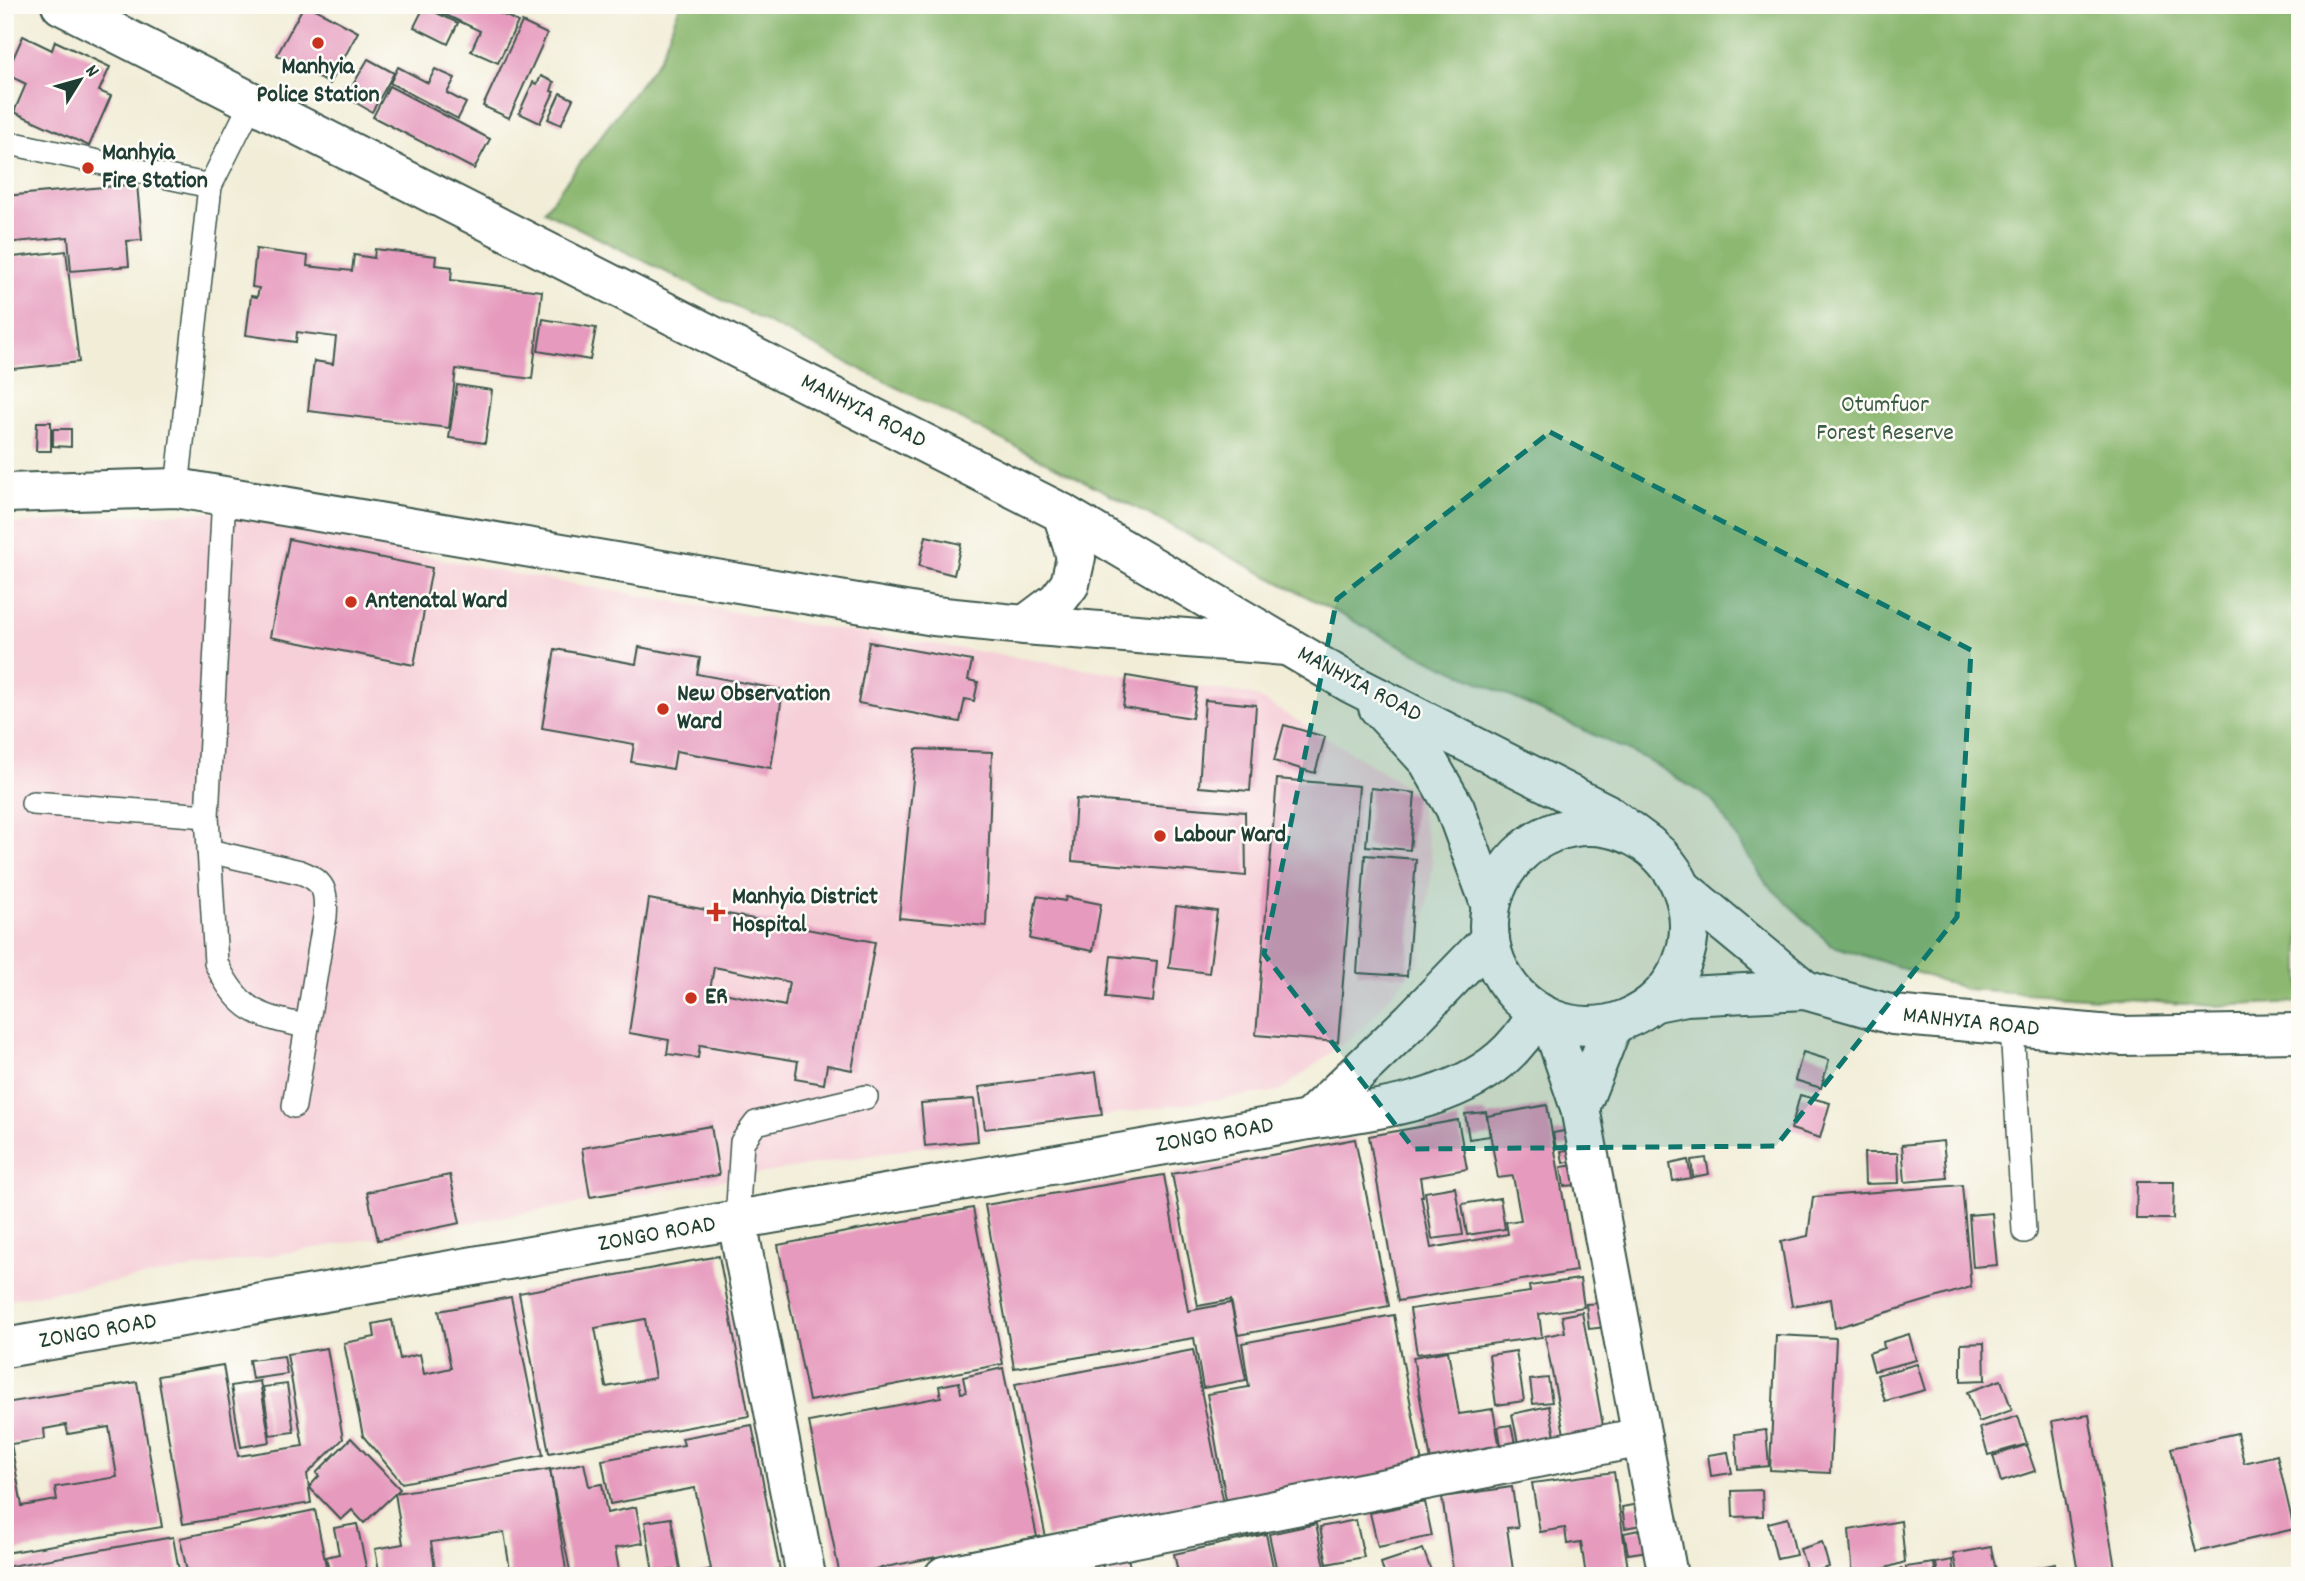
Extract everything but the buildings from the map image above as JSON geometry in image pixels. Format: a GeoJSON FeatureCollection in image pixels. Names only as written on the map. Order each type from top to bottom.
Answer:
{"type":"FeatureCollection","features":[{"type":"Feature","properties":{"kind":"street","name":"MANHYIA ROAD"},"geometry":{"type":"LineString","coordinates":[[61,5],[1062,513],[1350,683],[1594,807],[1649,845]]}},
{"type":"Feature","properties":{"kind":"street"},"geometry":{"type":"LineString","coordinates":[[5,493],[177,488],[934,615],[1286,646]]}},
{"type":"Feature","properties":{"kind":"street"},"geometry":{"type":"LineString","coordinates":[[1026,625],[1057,601],[1069,584],[1076,556],[1062,513]]}},
{"type":"Feature","properties":{"kind":"street"},"geometry":{"type":"LineString","coordinates":[[1350,683],[1388,716],[1428,761],[1455,808],[1490,922],[1498,969],[1515,994],[1544,1016],[1571,1025],[1614,1024],[1656,1002],[1686,996],[1805,990]]}},
{"type":"Feature","properties":{"kind":"street"},"geometry":{"type":"LineString","coordinates":[[1308,1120],[1411,1021],[1490,922],[1503,873],[1524,848],[1554,831],[1587,825],[1620,830],[1649,845],[1669,865],[1683,889],[1690,919],[1687,950],[1675,978],[1656,1002]]}},
{"type":"Feature","properties":{"kind":"street","name":"MANHYIA ROAD"},"geometry":{"type":"LineString","coordinates":[[1683,889],[1805,990],[1893,1015],[2122,1036],[2300,1032]]}},
{"type":"Feature","properties":{"kind":"street"},"geometry":{"type":"LineString","coordinates":[[1544,1016],[1580,1108],[1668,1576]]}},
{"type":"Feature","properties":{"kind":"street","name":"ZONGO ROAD"},"geometry":{"type":"LineString","coordinates":[[5,1348],[1371,1111],[1437,1093],[1472,1079],[1500,1059],[1544,1016]]}},
{"type":"Feature","properties":{"kind":"street"},"geometry":{"type":"LineString","coordinates":[[1580,1108],[1614,1024]]}},
{"type":"Feature","properties":{"kind":"street"},"geometry":{"type":"LineString","coordinates":[[737,1221],[806,1576]]}},
{"type":"Feature","properties":{"kind":"street"},"geometry":{"type":"LineString","coordinates":[[944,1576],[1642,1437]]}},
{"type":"Feature","properties":{"kind":"lane"},"geometry":{"type":"LineString","coordinates":[[177,488],[210,186],[252,102]]}},
{"type":"Feature","properties":{"kind":"lane"},"geometry":{"type":"LineString","coordinates":[[19,145],[210,186]]}},
{"type":"Feature","properties":{"kind":"lane"},"geometry":{"type":"LineString","coordinates":[[224,496],[207,817],[216,963],[224,980],[243,1004],[262,1015],[307,1026]]}},
{"type":"Feature","properties":{"kind":"lane"},"geometry":{"type":"LineString","coordinates":[[33,803],[207,817]]}},
{"type":"Feature","properties":{"kind":"lane"},"geometry":{"type":"LineString","coordinates":[[209,851],[300,872],[312,876],[323,886],[325,917],[294,1106]]}},
{"type":"Feature","properties":{"kind":"lane"},"geometry":{"type":"LineString","coordinates":[[2012,1028],[2024,1231]]}},
{"type":"Feature","properties":{"kind":"lane"},"geometry":{"type":"LineString","coordinates":[[737,1221],[743,1142],[756,1123],[866,1097]]}},
{"type":"Feature","properties":{"kind":"highlighted area"},"geometry":{"type":"Polygon","coordinates":[[[1550,432],[1971,650],[1957,917],[1776,1146],[1414,1149],[1264,954],[1337,599],[1550,432]]]}},
{"type":"Feature","properties":{"kind":"shaded area","name":"Manhyia District Hospital"},"geometry":{"type":"Polygon","coordinates":[[[209,512],[515,574],[804,624],[1253,695],[1416,793],[1433,862],[1420,962],[1361,1030],[1280,1091],[1148,1109],[5,1300],[5,525],[110,516],[209,512]]]}},
{"type":"Feature","properties":{"kind":"green space","name":"Otumfuor Forest Reserve"},"geometry":{"type":"Polygon","coordinates":[[[680,5],[2300,5],[2300,1002],[2215,1006],[1967,989],[1831,945],[1766,883],[1712,800],[1644,758],[1409,650],[1108,493],[544,211],[660,58],[680,5]]]}},
{"type":"Feature","properties":{"kind":"place","name":"Manhyia Police Station"},"geometry":{"type":"Point","coordinates":[318,43]}},
{"type":"Feature","properties":{"kind":"place","name":"Manhyia Fire Station"},"geometry":{"type":"Point","coordinates":[88,168]}},
{"type":"Feature","properties":{"kind":"place","name":"Antenatal Ward"},"geometry":{"type":"Point","coordinates":[351,602]}},
{"type":"Feature","properties":{"kind":"place","name":"New Observation Ward"},"geometry":{"type":"Point","coordinates":[663,709]}},
{"type":"Feature","properties":{"kind":"place","name":"Labour Ward"},"geometry":{"type":"Point","coordinates":[1160,836]}},
{"type":"Feature","properties":{"kind":"place","name":"Manhyia District Hospital"},"geometry":{"type":"Point","coordinates":[716,912]}},
{"type":"Feature","properties":{"kind":"place","name":"ER"},"geometry":{"type":"Point","coordinates":[691,998]}}]}
